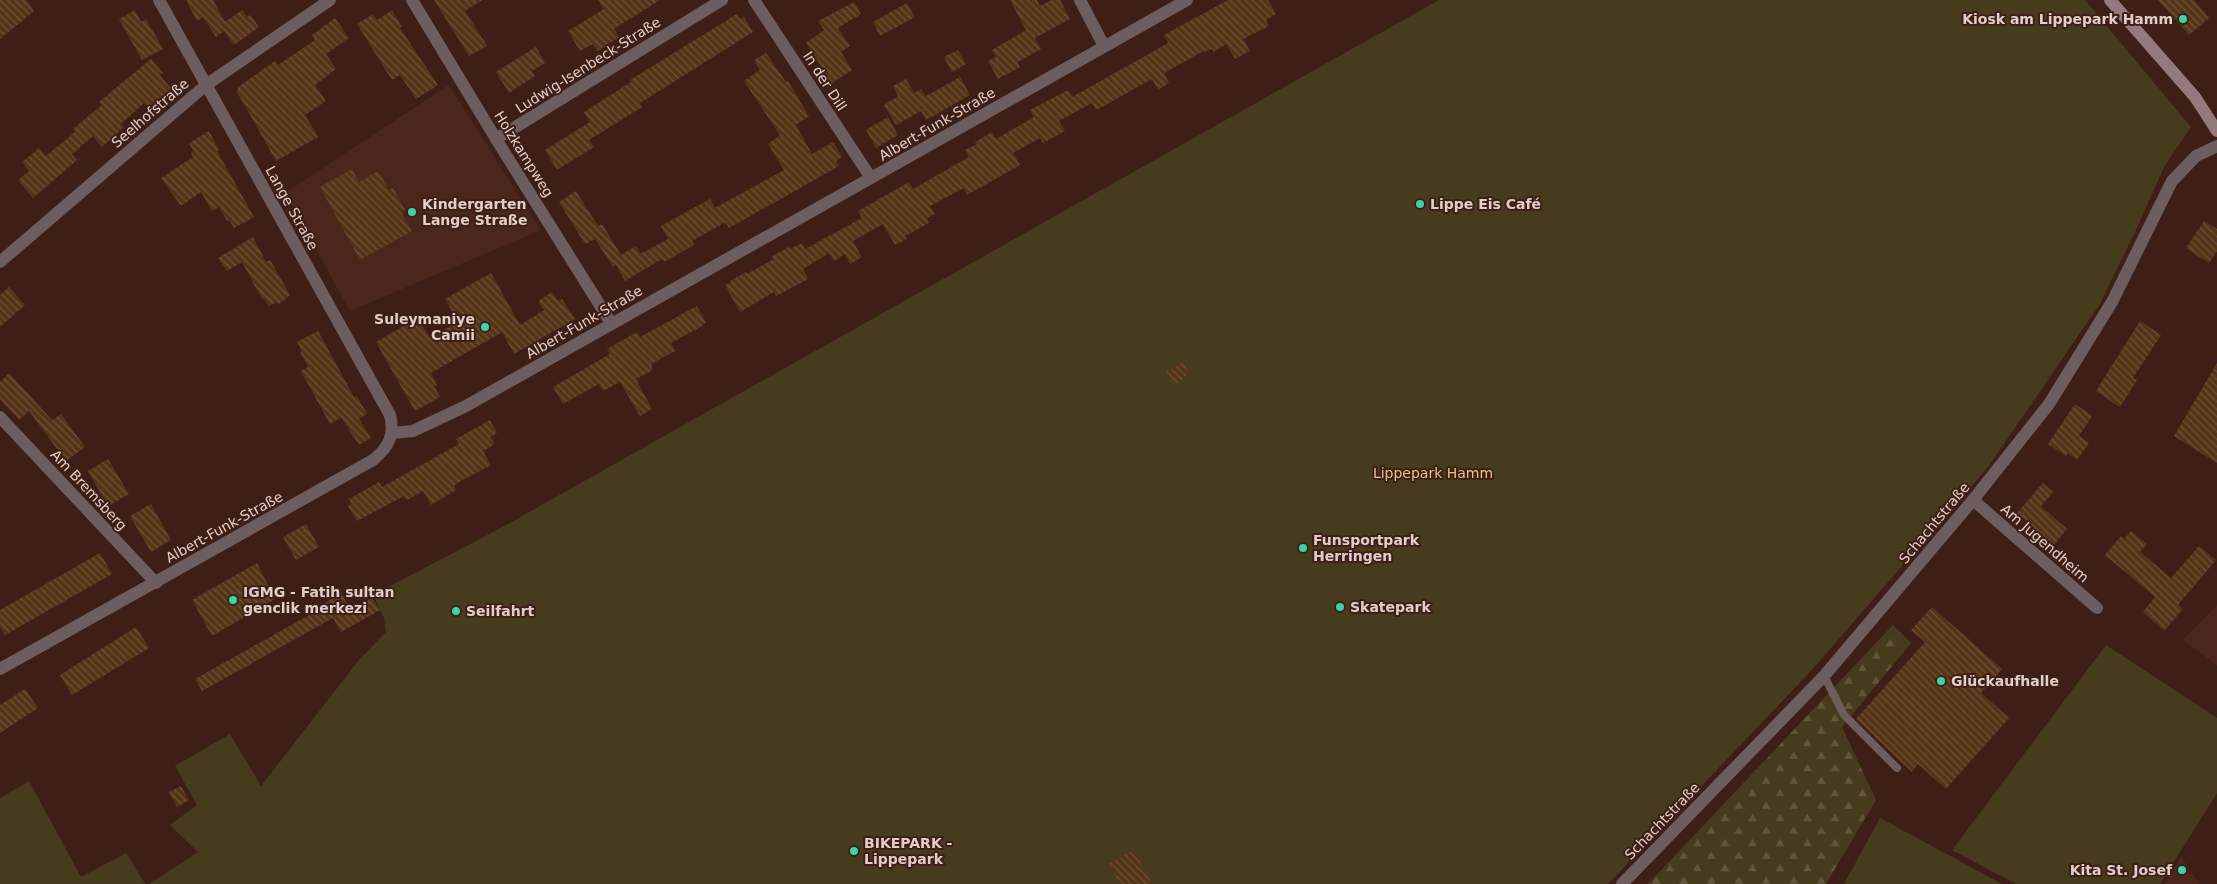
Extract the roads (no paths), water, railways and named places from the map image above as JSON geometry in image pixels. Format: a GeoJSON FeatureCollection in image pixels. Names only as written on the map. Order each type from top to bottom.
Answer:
{"type":"FeatureCollection","features":[{"type":"Feature","properties":{"kind":"main road"},"geometry":{"type":"LineString","coordinates":[[2110,0],[2195,98],[2217,131]]}},
{"type":"Feature","properties":{"kind":"street","name":"Lange Straße"},"geometry":{"type":"LineString","coordinates":[[159,0],[390,415],[393,433]]}},
{"type":"Feature","properties":{"kind":"street","name":"Seelhofstraße"},"geometry":{"type":"LineString","coordinates":[[0,262],[206,85],[330,0]]}},
{"type":"Feature","properties":{"kind":"street","name":"Holzkampweg"},"geometry":{"type":"LineString","coordinates":[[412,0],[611,323]]}},
{"type":"Feature","properties":{"kind":"street","name":"Ludwig-Isenbeck-Straße"},"geometry":{"type":"LineString","coordinates":[[496,139],[722,0]]}},
{"type":"Feature","properties":{"kind":"street","name":"In der Dill"},"geometry":{"type":"LineString","coordinates":[[754,0],[872,178]]}},
{"type":"Feature","properties":{"kind":"street"},"geometry":{"type":"LineString","coordinates":[[1080,0],[1104,46]]}},
{"type":"Feature","properties":{"kind":"street","name":"Albert-Funk-Straße"},"geometry":{"type":"LineString","coordinates":[[0,669],[373,460],[387,447],[393,433],[413,431],[466,406],[1187,0]]}},
{"type":"Feature","properties":{"kind":"street","name":"Schachtstraße"},"geometry":{"type":"LineString","coordinates":[[1622,884],[1824,676],[1973,500],[2055,395],[2112,302],[2172,181],[2196,156],[2217,146]]}},
{"type":"Feature","properties":{"kind":"street","name":"Am Bremsberg"},"geometry":{"type":"LineString","coordinates":[[0,417],[156,583]]}},
{"type":"Feature","properties":{"kind":"street","name":"Am Jugendheim"},"geometry":{"type":"LineString","coordinates":[[1973,500],[2097,608]]}},
{"type":"Feature","properties":{"kind":"lane"},"geometry":{"type":"LineString","coordinates":[[1824,676],[1844,716],[1898,768]]}},
{"type":"Feature","properties":{"kind":"place","name":"Kiosk am Lippepark Hamm"},"geometry":{"type":"Point","coordinates":[2183,19]}},
{"type":"Feature","properties":{"kind":"place","name":"Lippe Eis Café"},"geometry":{"type":"Point","coordinates":[1420,204]}},
{"type":"Feature","properties":{"kind":"place","name":"Kindergarten Lange Straße"},"geometry":{"type":"Point","coordinates":[412,212]}},
{"type":"Feature","properties":{"kind":"place","name":"Suleymaniye Camii"},"geometry":{"type":"Point","coordinates":[485,327]}},
{"type":"Feature","properties":{"kind":"place","name":"Funsportpark Herringen"},"geometry":{"type":"Point","coordinates":[1303,548]}},
{"type":"Feature","properties":{"kind":"place","name":"IGMG - Fatih sultan genclik merkezi"},"geometry":{"type":"Point","coordinates":[233,600]}},
{"type":"Feature","properties":{"kind":"place","name":"Skatepark"},"geometry":{"type":"Point","coordinates":[1340,607]}},
{"type":"Feature","properties":{"kind":"place","name":"Seilfahrt"},"geometry":{"type":"Point","coordinates":[456,611]}},
{"type":"Feature","properties":{"kind":"place","name":"Glückaufhalle"},"geometry":{"type":"Point","coordinates":[1941,681]}},
{"type":"Feature","properties":{"kind":"place","name":"BIKEPARK - Lippepark"},"geometry":{"type":"Point","coordinates":[854,851]}},
{"type":"Feature","properties":{"kind":"place","name":"Kita St. Josef"},"geometry":{"type":"Point","coordinates":[2182,870]}},
{"type":"Feature","properties":{"kind":"park label","name":"Lippepark Hamm"},"geometry":{"type":"Point","coordinates":[1433,473]}}]}
